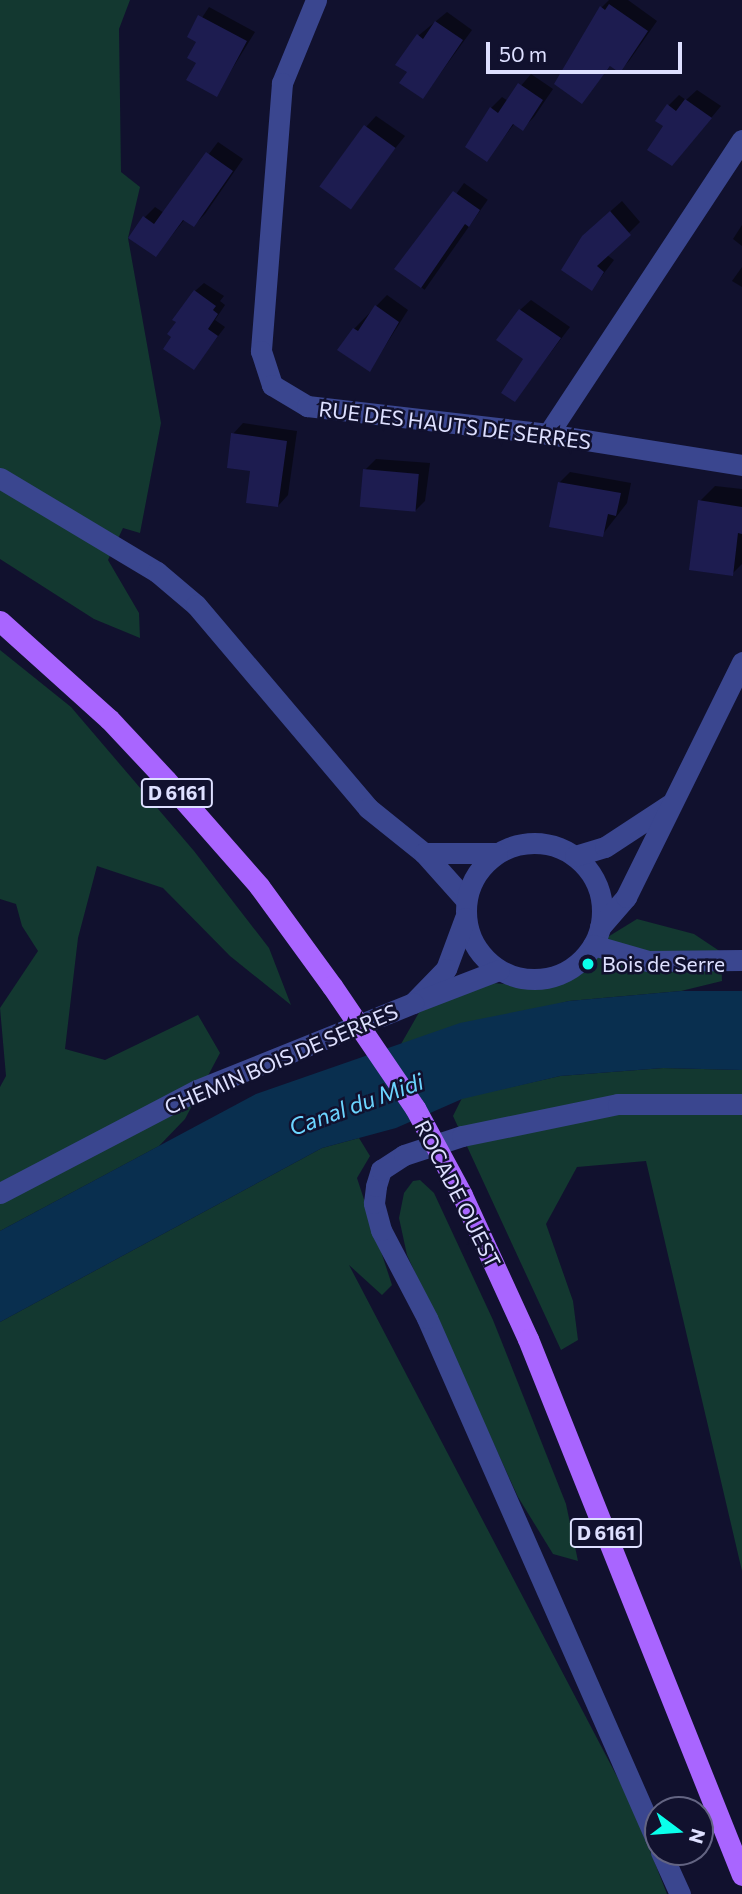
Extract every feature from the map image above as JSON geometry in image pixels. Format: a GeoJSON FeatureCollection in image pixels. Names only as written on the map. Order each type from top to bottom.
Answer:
{"type":"FeatureCollection","features":[{"type":"Feature","properties":{"kind":"main road","name":"ROCADE OUEST"},"geometry":{"type":"LineString","coordinates":[[0,621],[109,719],[259,886],[332,986],[415,1108],[462,1195],[533,1351],[742,1875]]}},
{"type":"Feature","properties":{"kind":"street","name":"RUE DES HAUTS DE SERRES"},"geometry":{"type":"LineString","coordinates":[[316,0],[282,83],[261,351],[272,385],[307,406],[548,434],[742,465]]}},
{"type":"Feature","properties":{"kind":"street"},"geometry":{"type":"LineString","coordinates":[[548,434],[742,140]]}},
{"type":"Feature","properties":{"kind":"street"},"geometry":{"type":"LineString","coordinates":[[0,478],[157,572],[196,605],[368,808],[424,853],[465,909],[477,948],[499,970],[541,979],[579,962],[626,897],[742,662]]}},
{"type":"Feature","properties":{"kind":"street"},"geometry":{"type":"LineString","coordinates":[[575,856],[606,847],[670,804]]}},
{"type":"Feature","properties":{"kind":"street"},"geometry":{"type":"LineString","coordinates":[[424,853],[498,853],[537,842],[575,856],[598,888],[596,936]]}},
{"type":"Feature","properties":{"kind":"street"},"geometry":{"type":"LineString","coordinates":[[465,909],[481,866],[498,853]]}},
{"type":"Feature","properties":{"kind":"street","name":"CHEMIN BOIS DE SERRES"},"geometry":{"type":"LineString","coordinates":[[413,1003],[446,969],[465,909]]}},
{"type":"Feature","properties":{"kind":"street"},"geometry":{"type":"LineString","coordinates":[[596,936],[648,961],[742,960]]}},
{"type":"Feature","properties":{"kind":"street","name":"CHEMIN BOIS DE SERRES"},"geometry":{"type":"LineString","coordinates":[[0,1193],[197,1090],[499,970]]}},
{"type":"Feature","properties":{"kind":"street"},"geometry":{"type":"LineString","coordinates":[[644,1812],[427,1318],[382,1230],[374,1203],[376,1186],[381,1170],[404,1155],[462,1136],[618,1104],[742,1104]]}},
{"type":"Feature","properties":{"kind":"street"},"geometry":{"type":"LineString","coordinates":[[667,1866],[680,1894]]}},
{"type":"Feature","properties":{"kind":"green space"},"geometry":{"type":"Polygon","coordinates":[[[0,0],[130,0],[119,29],[121,172],[140,187],[128,238],[161,423],[140,533],[123,528],[108,560],[139,613],[140,638],[94,619],[0,559],[0,0]]]}},
{"type":"Feature","properties":{"kind":"green space"},"geometry":{"type":"Polygon","coordinates":[[[0,650],[71,707],[194,851],[269,948],[291,1005],[230,956],[163,888],[97,866],[78,938],[65,1049],[105,1060],[198,1015],[220,1053],[185,1119],[159,1146],[0,1231],[0,1087],[6,1076],[0,1008],[38,951],[22,926],[16,904],[0,899],[0,650]]]}},
{"type":"Feature","properties":{"kind":"green space"},"geometry":{"type":"Polygon","coordinates":[[[637,919],[694,934],[721,952],[722,981],[681,991],[569,1001],[401,1044],[421,1009],[493,983],[528,986],[637,919]]]}},
{"type":"Feature","properties":{"kind":"green space"},"geometry":{"type":"Polygon","coordinates":[[[663,1068],[742,1070],[742,1571],[646,1161],[577,1167],[546,1224],[573,1301],[578,1340],[561,1350],[453,1116],[462,1098],[560,1076],[663,1068]]]}},
{"type":"Feature","properties":{"kind":"green space"},"geometry":{"type":"Polygon","coordinates":[[[359,1138],[370,1156],[357,1178],[392,1285],[382,1295],[349,1265],[633,1807],[644,1835],[644,1866],[656,1866],[667,1894],[0,1894],[0,1322],[322,1148],[359,1138]]]}},
{"type":"Feature","properties":{"kind":"green space"},"geometry":{"type":"Polygon","coordinates":[[[420,1180],[434,1193],[493,1320],[566,1504],[578,1561],[553,1554],[518,1497],[407,1255],[399,1218],[404,1193],[413,1181],[420,1180]]]}},
{"type":"Feature","properties":{"kind":"water","name":"Canal du Midi"},"geometry":{"type":"Polygon","coordinates":[[[681,991],[742,991],[742,1070],[663,1068],[560,1076],[462,1099],[396,1128],[322,1148],[0,1322],[0,1231],[256,1094],[460,1023],[569,1001],[681,991]]]}},
{"type":"Feature","properties":{"kind":"building"},"geometry":{"type":"Polygon","coordinates":[[[609,4],[648,31],[620,73],[610,66],[582,104],[554,84],[600,6],[605,10],[609,4]]]}},
{"type":"Feature","properties":{"kind":"building"},"geometry":{"type":"Polygon","coordinates":[[[198,15],[247,41],[217,97],[186,80],[196,63],[187,58],[196,42],[187,37],[198,15]]]}},
{"type":"Feature","properties":{"kind":"building"},"geometry":{"type":"Polygon","coordinates":[[[435,21],[463,40],[423,99],[399,83],[407,72],[395,65],[417,34],[423,39],[435,21]]]}},
{"type":"Feature","properties":{"kind":"building"},"geometry":{"type":"Polygon","coordinates":[[[518,83],[543,100],[523,131],[513,124],[487,162],[465,147],[490,107],[498,113],[518,83]]]}},
{"type":"Feature","properties":{"kind":"building"},"geometry":{"type":"Polygon","coordinates":[[[685,99],[712,118],[672,166],[647,150],[663,126],[655,121],[667,104],[676,111],[685,99]]]}},
{"type":"Feature","properties":{"kind":"building"},"geometry":{"type":"Polygon","coordinates":[[[364,125],[396,148],[351,209],[319,186],[364,125]]]}},
{"type":"Feature","properties":{"kind":"building"},"geometry":{"type":"Polygon","coordinates":[[[206,152],[233,171],[194,227],[183,220],[156,257],[128,238],[143,216],[154,224],[206,152]]]}},
{"type":"Feature","properties":{"kind":"building"},"geometry":{"type":"Polygon","coordinates":[[[453,191],[480,210],[469,227],[465,224],[421,288],[394,269],[453,191]]]}},
{"type":"Feature","properties":{"kind":"building"},"geometry":{"type":"Polygon","coordinates":[[[610,211],[631,235],[597,266],[604,272],[592,291],[561,270],[582,236],[610,211]]]}},
{"type":"Feature","properties":{"kind":"building"},"geometry":{"type":"Polygon","coordinates":[[[194,290],[216,306],[213,310],[218,314],[208,329],[218,336],[194,370],[163,349],[171,337],[167,334],[176,322],[172,320],[194,290]]]}},
{"type":"Feature","properties":{"kind":"building"},"geometry":{"type":"Polygon","coordinates":[[[375,305],[399,322],[370,372],[337,350],[353,328],[358,331],[375,305]]]}},
{"type":"Feature","properties":{"kind":"building"},"geometry":{"type":"Polygon","coordinates":[[[519,309],[561,338],[515,402],[501,393],[523,359],[496,340],[519,309]]]}},
{"type":"Feature","properties":{"kind":"building"},"geometry":{"type":"Polygon","coordinates":[[[231,433],[287,441],[278,507],[246,503],[250,471],[227,468],[231,433]]]}},
{"type":"Feature","properties":{"kind":"building"},"geometry":{"type":"Polygon","coordinates":[[[363,469],[419,474],[415,512],[360,507],[363,469]]]}},
{"type":"Feature","properties":{"kind":"building"},"geometry":{"type":"Polygon","coordinates":[[[558,482],[621,493],[616,516],[608,514],[603,537],[549,527],[558,482]]]}},
{"type":"Feature","properties":{"kind":"building"},"geometry":{"type":"Polygon","coordinates":[[[698,500],[742,507],[742,534],[738,533],[733,576],[689,570],[698,500]]]}},
{"type":"Feature","properties":{"kind":"place","name":"Bois de Serre"},"geometry":{"type":"Point","coordinates":[588,964]}}]}
